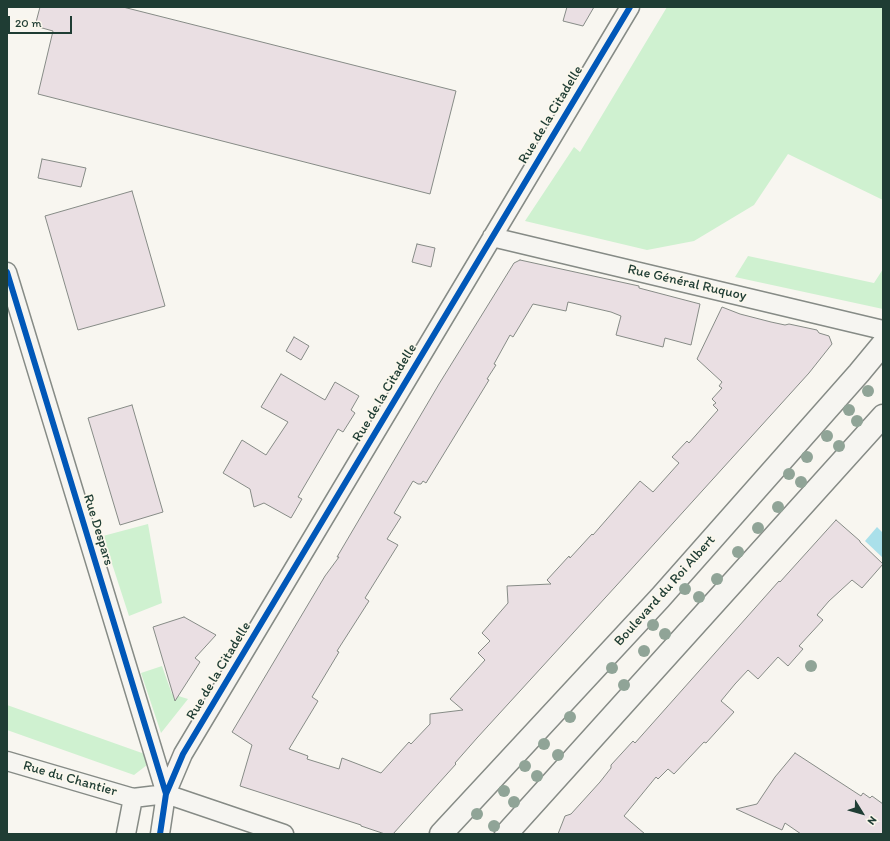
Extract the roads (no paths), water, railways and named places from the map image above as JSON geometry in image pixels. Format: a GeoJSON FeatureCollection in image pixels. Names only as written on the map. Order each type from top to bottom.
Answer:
{"type":"FeatureCollection","features":[{"type":"Feature","properties":{"kind":"main road","name":"Boulevard du Roi Albert"},"geometry":{"type":"LineString","coordinates":[[441,834],[660,598],[883,344]]}},
{"type":"Feature","properties":{"kind":"main road"},"geometry":{"type":"LineString","coordinates":[[506,834],[883,416]]}},
{"type":"Feature","properties":{"kind":"street","name":"Rue de la Citadelle"},"geometry":{"type":"LineString","coordinates":[[166,794],[183,754],[630,7]]}},
{"type":"Feature","properties":{"kind":"street","name":"Rue Général Ruquoy"},"geometry":{"type":"LineString","coordinates":[[492,237],[883,330]]}},
{"type":"Feature","properties":{"kind":"street","name":"Rue Despars"},"geometry":{"type":"LineString","coordinates":[[7,272],[166,794]]}},
{"type":"Feature","properties":{"kind":"street","name":"Rue du Chantier"},"geometry":{"type":"LineString","coordinates":[[7,761],[133,798],[166,794]]}},
{"type":"Feature","properties":{"kind":"street"},"geometry":{"type":"LineString","coordinates":[[160,834],[166,794],[284,834]]}},
{"type":"Feature","properties":{"kind":"street","name":"Rue du Chantier"},"geometry":{"type":"LineString","coordinates":[[126,834],[133,798]]}},
{"type":"Feature","properties":{"kind":"water"},"geometry":{"type":"Polygon","coordinates":[[[877,527],[883,533],[883,558],[865,541],[877,527]]]}}]}
